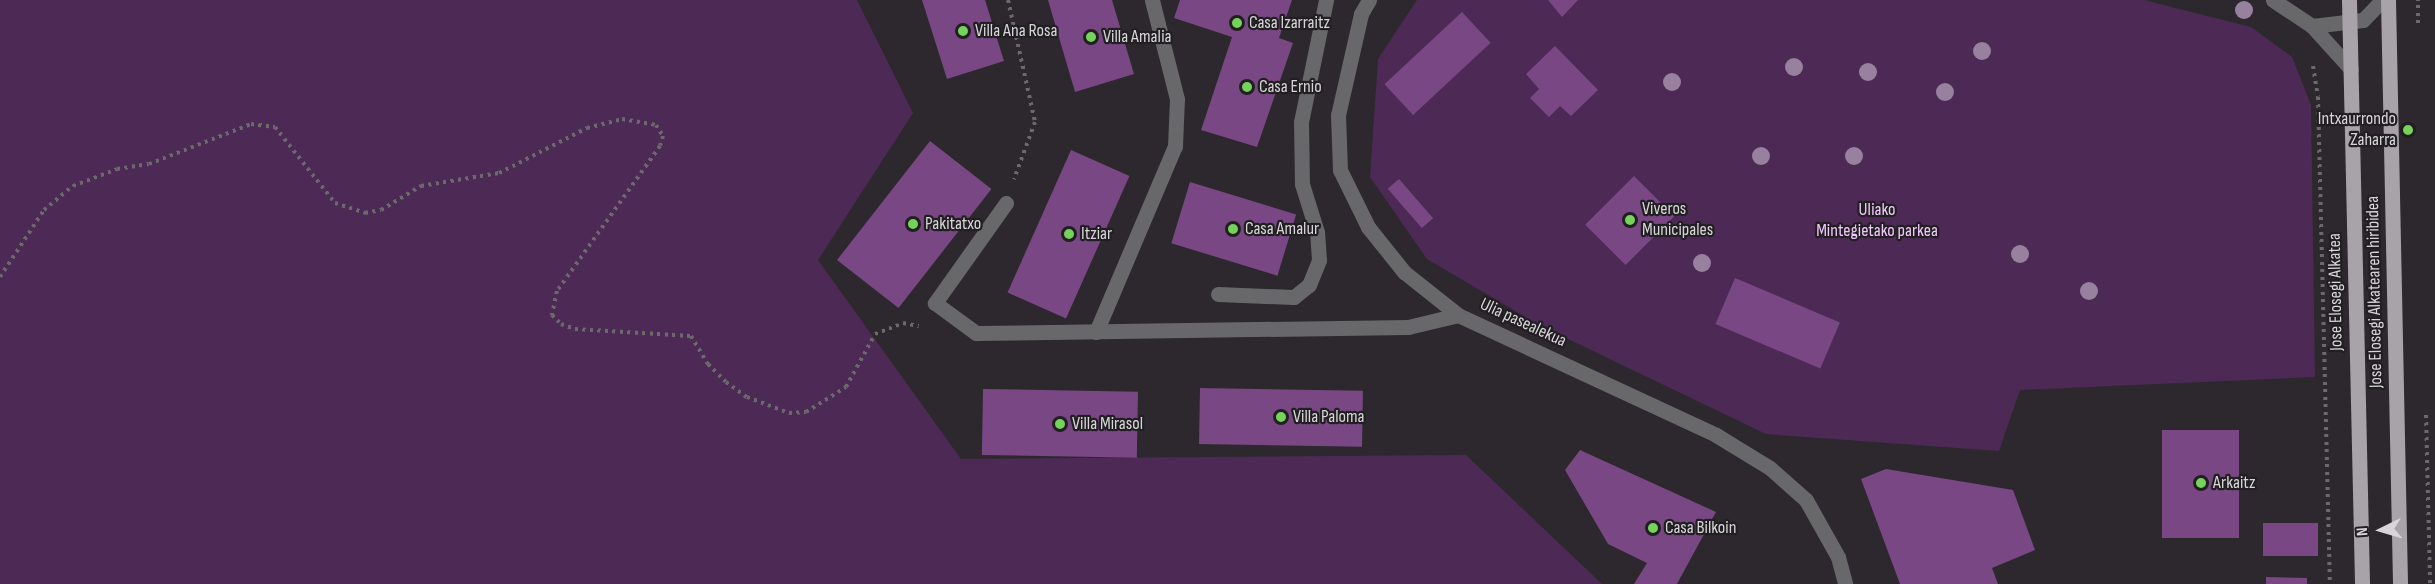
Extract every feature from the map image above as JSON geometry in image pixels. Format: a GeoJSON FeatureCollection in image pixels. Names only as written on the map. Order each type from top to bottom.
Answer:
{"type":"FeatureCollection","features":[{"type":"Feature","properties":{"kind":"main road","name":"Jose Elosegi Alkatea"},"geometry":{"type":"LineString","coordinates":[[2349,0],[2362,584]]}},
{"type":"Feature","properties":{"kind":"main road","name":"Jose Elosegi Alkatearen hiribidea"},"geometry":{"type":"LineString","coordinates":[[2388,0],[2400,584]]}},
{"type":"Feature","properties":{"kind":"street"},"geometry":{"type":"LineString","coordinates":[[1096,332],[1175,146],[1177,99],[1152,0]]}},
{"type":"Feature","properties":{"kind":"street"},"geometry":{"type":"LineString","coordinates":[[1218,294],[1294,297],[1310,285],[1319,260],[1317,232],[1302,184],[1301,122],[1326,0]]}},
{"type":"Feature","properties":{"kind":"street","name":"Ulia pasealekua"},"geometry":{"type":"LineString","coordinates":[[1369,0],[1361,14],[1338,115],[1340,170],[1368,227],[1404,272],[1458,315],[1716,435],[1770,468],[1806,500],[1838,557],[1845,584]]}},
{"type":"Feature","properties":{"kind":"street"},"geometry":{"type":"LineString","coordinates":[[2273,0],[2312,26],[2351,69]]}},
{"type":"Feature","properties":{"kind":"street"},"geometry":{"type":"LineString","coordinates":[[2312,26],[2350,24],[2374,12],[2382,0]]}},
{"type":"Feature","properties":{"kind":"street"},"geometry":{"type":"LineString","coordinates":[[1006,203],[935,303],[976,333],[1408,327],[1458,315]]}},
{"type":"Feature","properties":{"kind":"path"},"geometry":{"type":"LineString","coordinates":[[1006,203],[1035,122],[1008,0]]}},
{"type":"Feature","properties":{"kind":"path"},"geometry":{"type":"LineString","coordinates":[[2312,26],[2330,584]]}},
{"type":"Feature","properties":{"kind":"path"},"geometry":{"type":"LineString","coordinates":[[0,278],[44,210],[73,186],[117,169],[149,164],[251,124],[264,122],[275,127],[335,204],[364,213],[381,210],[421,186],[499,173],[587,128],[622,119],[656,125],[663,136],[660,146],[557,291],[552,315],[561,324],[575,329],[691,336],[708,364],[726,382],[747,397],[789,413],[806,412],[846,387],[875,334],[903,323],[932,327]]}},
{"type":"Feature","properties":{"kind":"green space"},"geometry":{"type":"Polygon","coordinates":[[[0,0],[857,0],[913,113],[818,260],[961,459],[1466,455],[1602,584],[0,584],[0,0]]]}},
{"type":"Feature","properties":{"kind":"green space","name":"Uliako Mintegietako parkea"},"geometry":{"type":"Polygon","coordinates":[[[1417,0],[2144,0],[2251,27],[2292,57],[2311,105],[2315,377],[2020,390],[1999,451],[1766,434],[1541,326],[1427,259],[1370,177],[1378,59],[1417,0]]]}},
{"type":"Feature","properties":{"kind":"building","name":"Villa Ana Rosa"},"geometry":{"type":"Polygon","coordinates":[[[922,0],[985,0],[1004,61],[947,79],[922,0]]]}},
{"type":"Feature","properties":{"kind":"building","name":"Villa Amalia"},"geometry":{"type":"Polygon","coordinates":[[[1048,0],[1112,0],[1134,74],[1075,92],[1048,0]]]}},
{"type":"Feature","properties":{"kind":"building","name":"Casa Ernio"},"geometry":{"type":"Polygon","coordinates":[[[1180,0],[1292,0],[1279,38],[1293,43],[1257,147],[1201,130],[1232,37],[1174,18],[1180,0]]]}},
{"type":"Feature","properties":{"kind":"building"},"geometry":{"type":"Polygon","coordinates":[[[1548,0],[1578,0],[1562,17],[1548,0]]]}},
{"type":"Feature","properties":{"kind":"building"},"geometry":{"type":"Polygon","coordinates":[[[1462,12],[1491,43],[1413,115],[1384,84],[1462,12]]]}},
{"type":"Feature","properties":{"kind":"building"},"geometry":{"type":"Polygon","coordinates":[[[1555,46],[1598,90],[1571,116],[1560,106],[1549,117],[1530,98],[1539,89],[1526,74],[1555,46]]]}},
{"type":"Feature","properties":{"kind":"building","name":"Pakitatxo"},"geometry":{"type":"Polygon","coordinates":[[[930,141],[991,189],[898,308],[837,260],[930,141]]]}},
{"type":"Feature","properties":{"kind":"building","name":"Itziar"},"geometry":{"type":"Polygon","coordinates":[[[1071,150],[1129,176],[1066,319],[1008,293],[1071,150]]]}},
{"type":"Feature","properties":{"kind":"building","name":"Viveros Municipales"},"geometry":{"type":"Polygon","coordinates":[[[1634,176],[1674,216],[1626,265],[1585,225],[1634,176]]]}},
{"type":"Feature","properties":{"kind":"building"},"geometry":{"type":"Polygon","coordinates":[[[1399,179],[1433,218],[1422,228],[1388,189],[1399,179]]]}},
{"type":"Feature","properties":{"kind":"building","name":"Casa Amalur"},"geometry":{"type":"Polygon","coordinates":[[[1190,182],[1296,214],[1277,276],[1171,243],[1190,182]]]}},
{"type":"Feature","properties":{"kind":"building"},"geometry":{"type":"Polygon","coordinates":[[[1735,278],[1840,323],[1820,369],[1715,324],[1735,278]]]}},
{"type":"Feature","properties":{"kind":"building","name":"Villa Paloma"},"geometry":{"type":"Polygon","coordinates":[[[1200,388],[1363,391],[1362,447],[1199,444],[1200,388]]]}},
{"type":"Feature","properties":{"kind":"building","name":"Villa Mirasol"},"geometry":{"type":"Polygon","coordinates":[[[983,389],[1138,392],[1137,458],[982,455],[983,389]]]}},
{"type":"Feature","properties":{"kind":"building","name":"Arkaitz"},"geometry":{"type":"Polygon","coordinates":[[[2162,430],[2239,430],[2239,538],[2162,538],[2162,430]]]}},
{"type":"Feature","properties":{"kind":"building","name":"Casa Bilkoin"},"geometry":{"type":"Polygon","coordinates":[[[1580,450],[1716,512],[1677,584],[1634,584],[1647,563],[1608,544],[1565,470],[1580,450]]]}},
{"type":"Feature","properties":{"kind":"building"},"geometry":{"type":"Polygon","coordinates":[[[1886,469],[2013,490],[2035,550],[1992,568],[1998,584],[1900,584],[1861,479],[1886,469]]]}},
{"type":"Feature","properties":{"kind":"building"},"geometry":{"type":"Polygon","coordinates":[[[2263,523],[2318,523],[2318,556],[2263,556],[2263,523]]]}},
{"type":"Feature","properties":{"kind":"building"},"geometry":{"type":"Polygon","coordinates":[[[2266,577],[2307,578],[2307,584],[2266,584],[2266,577]]]}},
{"type":"Feature","properties":{"kind":"place","name":"Casa Izarraitz"},"geometry":{"type":"Point","coordinates":[1237,23]}},
{"type":"Feature","properties":{"kind":"place","name":"Villa Ana Rosa"},"geometry":{"type":"Point","coordinates":[963,31]}},
{"type":"Feature","properties":{"kind":"place","name":"Villa Amalia"},"geometry":{"type":"Point","coordinates":[1091,37]}},
{"type":"Feature","properties":{"kind":"place","name":"Casa Ernio"},"geometry":{"type":"Point","coordinates":[1247,87]}},
{"type":"Feature","properties":{"kind":"place","name":"Intxaurrondo Zaharra"},"geometry":{"type":"Point","coordinates":[2408,130]}},
{"type":"Feature","properties":{"kind":"place","name":"Viveros Municipales"},"geometry":{"type":"Point","coordinates":[1630,220]}},
{"type":"Feature","properties":{"kind":"place","name":"Pakitatxo"},"geometry":{"type":"Point","coordinates":[913,224]}},
{"type":"Feature","properties":{"kind":"place","name":"Casa Amalur"},"geometry":{"type":"Point","coordinates":[1233,229]}},
{"type":"Feature","properties":{"kind":"place","name":"Itziar"},"geometry":{"type":"Point","coordinates":[1069,234]}},
{"type":"Feature","properties":{"kind":"place","name":"Villa Paloma"},"geometry":{"type":"Point","coordinates":[1281,417]}},
{"type":"Feature","properties":{"kind":"place","name":"Villa Mirasol"},"geometry":{"type":"Point","coordinates":[1060,424]}},
{"type":"Feature","properties":{"kind":"place","name":"Arkaitz"},"geometry":{"type":"Point","coordinates":[2201,483]}},
{"type":"Feature","properties":{"kind":"place","name":"Casa Bilkoin"},"geometry":{"type":"Point","coordinates":[1653,528]}}]}
